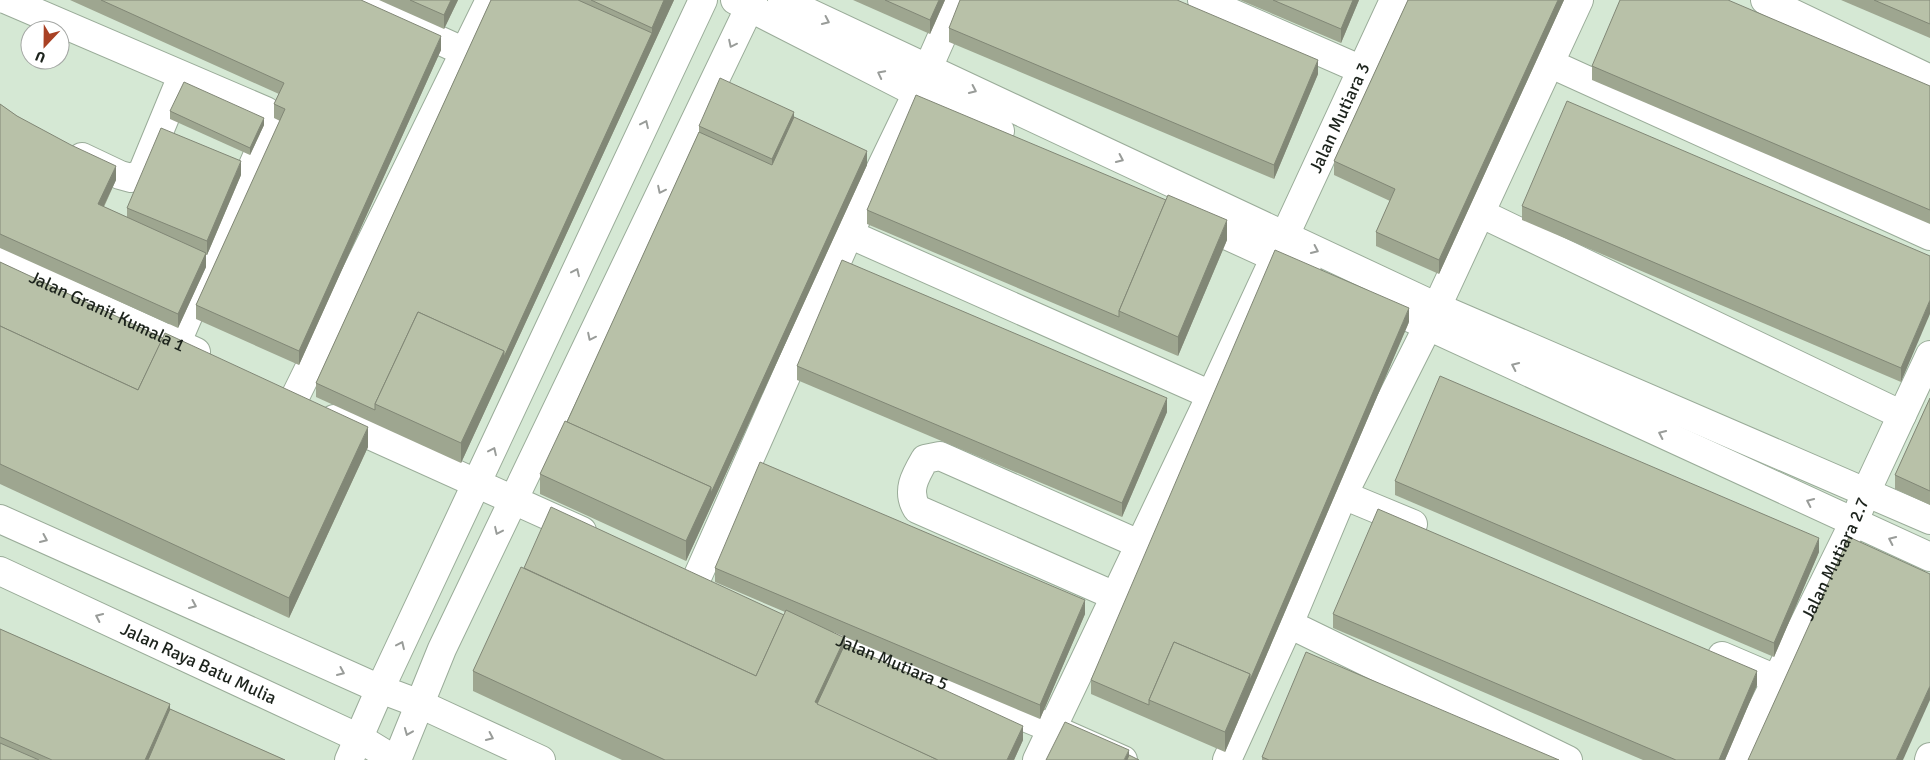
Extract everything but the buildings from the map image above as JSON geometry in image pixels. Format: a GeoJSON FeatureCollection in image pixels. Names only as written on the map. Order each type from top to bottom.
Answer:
{"type":"FeatureCollection","features":[{"type":"Feature","properties":{"kind":"street"},"geometry":{"type":"LineString","coordinates":[[7,0],[266,112],[272,118],[177,342]]}},
{"type":"Feature","properties":{"kind":"street"},"geometry":{"type":"LineString","coordinates":[[350,0],[465,52]]}},
{"type":"Feature","properties":{"kind":"street"},"geometry":{"type":"LineString","coordinates":[[490,0],[465,52],[284,396],[608,543]]}},
{"type":"Feature","properties":{"kind":"street"},"geometry":{"type":"LineString","coordinates":[[354,749],[380,689],[703,0]]}},
{"type":"Feature","properties":{"kind":"street"},"geometry":{"type":"LineString","coordinates":[[782,0],[1024,142]]}},
{"type":"Feature","properties":{"kind":"street"},"geometry":{"type":"LineString","coordinates":[[696,580],[849,234],[922,81],[958,0]]}},
{"type":"Feature","properties":{"kind":"street"},"geometry":{"type":"LineString","coordinates":[[1202,0],[1362,70]]}},
{"type":"Feature","properties":{"kind":"street","name":"Jalan Mutiara 3"},"geometry":{"type":"LineString","coordinates":[[1037,760],[1211,395],[1394,0]]}},
{"type":"Feature","properties":{"kind":"street"},"geometry":{"type":"LineString","coordinates":[[1227,760],[1343,495],[1433,316],[1579,0]]}},
{"type":"Feature","properties":{"kind":"street"},"geometry":{"type":"LineString","coordinates":[[1766,0],[1930,79]]}},
{"type":"Feature","properties":{"kind":"street"},"geometry":{"type":"LineString","coordinates":[[396,760],[442,649],[746,2],[1433,316],[1854,522],[1930,557]]}},
{"type":"Feature","properties":{"kind":"street"},"geometry":{"type":"LineString","coordinates":[[1549,63],[1930,236]]}},
{"type":"Feature","properties":{"kind":"street"},"geometry":{"type":"LineString","coordinates":[[60,146],[120,175],[131,178],[142,173],[182,76]]}},
{"type":"Feature","properties":{"kind":"street"},"geometry":{"type":"LineString","coordinates":[[1167,208],[1279,246]]}},
{"type":"Feature","properties":{"kind":"street"},"geometry":{"type":"LineString","coordinates":[[1480,213],[1902,416]]}},
{"type":"Feature","properties":{"kind":"street"},"geometry":{"type":"LineString","coordinates":[[849,234],[1211,395]]}},
{"type":"Feature","properties":{"kind":"street","name":"Jalan Granit Kumala 1"},"geometry":{"type":"LineString","coordinates":[[0,262],[177,342],[222,365]]}},
{"type":"Feature","properties":{"kind":"street"},"geometry":{"type":"LineString","coordinates":[[1433,316],[1866,492],[1930,520]]}},
{"type":"Feature","properties":{"kind":"street","name":"Jalan Mutiara 2.7"},"geometry":{"type":"LineString","coordinates":[[1737,760],[1854,522],[1866,492],[1930,355]]}},
{"type":"Feature","properties":{"kind":"street"},"geometry":{"type":"LineString","coordinates":[[1115,596],[917,509],[912,500],[913,479],[925,460],[940,456],[1139,544]]}},
{"type":"Feature","properties":{"kind":"street"},"geometry":{"type":"LineString","coordinates":[[1343,495],[1434,533]]}},
{"type":"Feature","properties":{"kind":"street"},"geometry":{"type":"LineString","coordinates":[[0,519],[380,689],[420,704],[541,760]]}},
{"type":"Feature","properties":{"kind":"street"},"geometry":{"type":"LineString","coordinates":[[670,569],[723,592]]}},
{"type":"Feature","properties":{"kind":"street","name":"Jalan Raya Batu Mulia"},"geometry":{"type":"LineString","coordinates":[[0,571],[354,749],[396,760]]}},
{"type":"Feature","properties":{"kind":"street","name":"Jalan Mutiara 5"},"geometry":{"type":"LineString","coordinates":[[787,618],[1051,728],[1122,760]]}},
{"type":"Feature","properties":{"kind":"street"},"geometry":{"type":"LineString","coordinates":[[1288,624],[1568,760]]}},
{"type":"Feature","properties":{"kind":"street"},"geometry":{"type":"LineString","coordinates":[[1695,644],[1776,679]]}}]}
